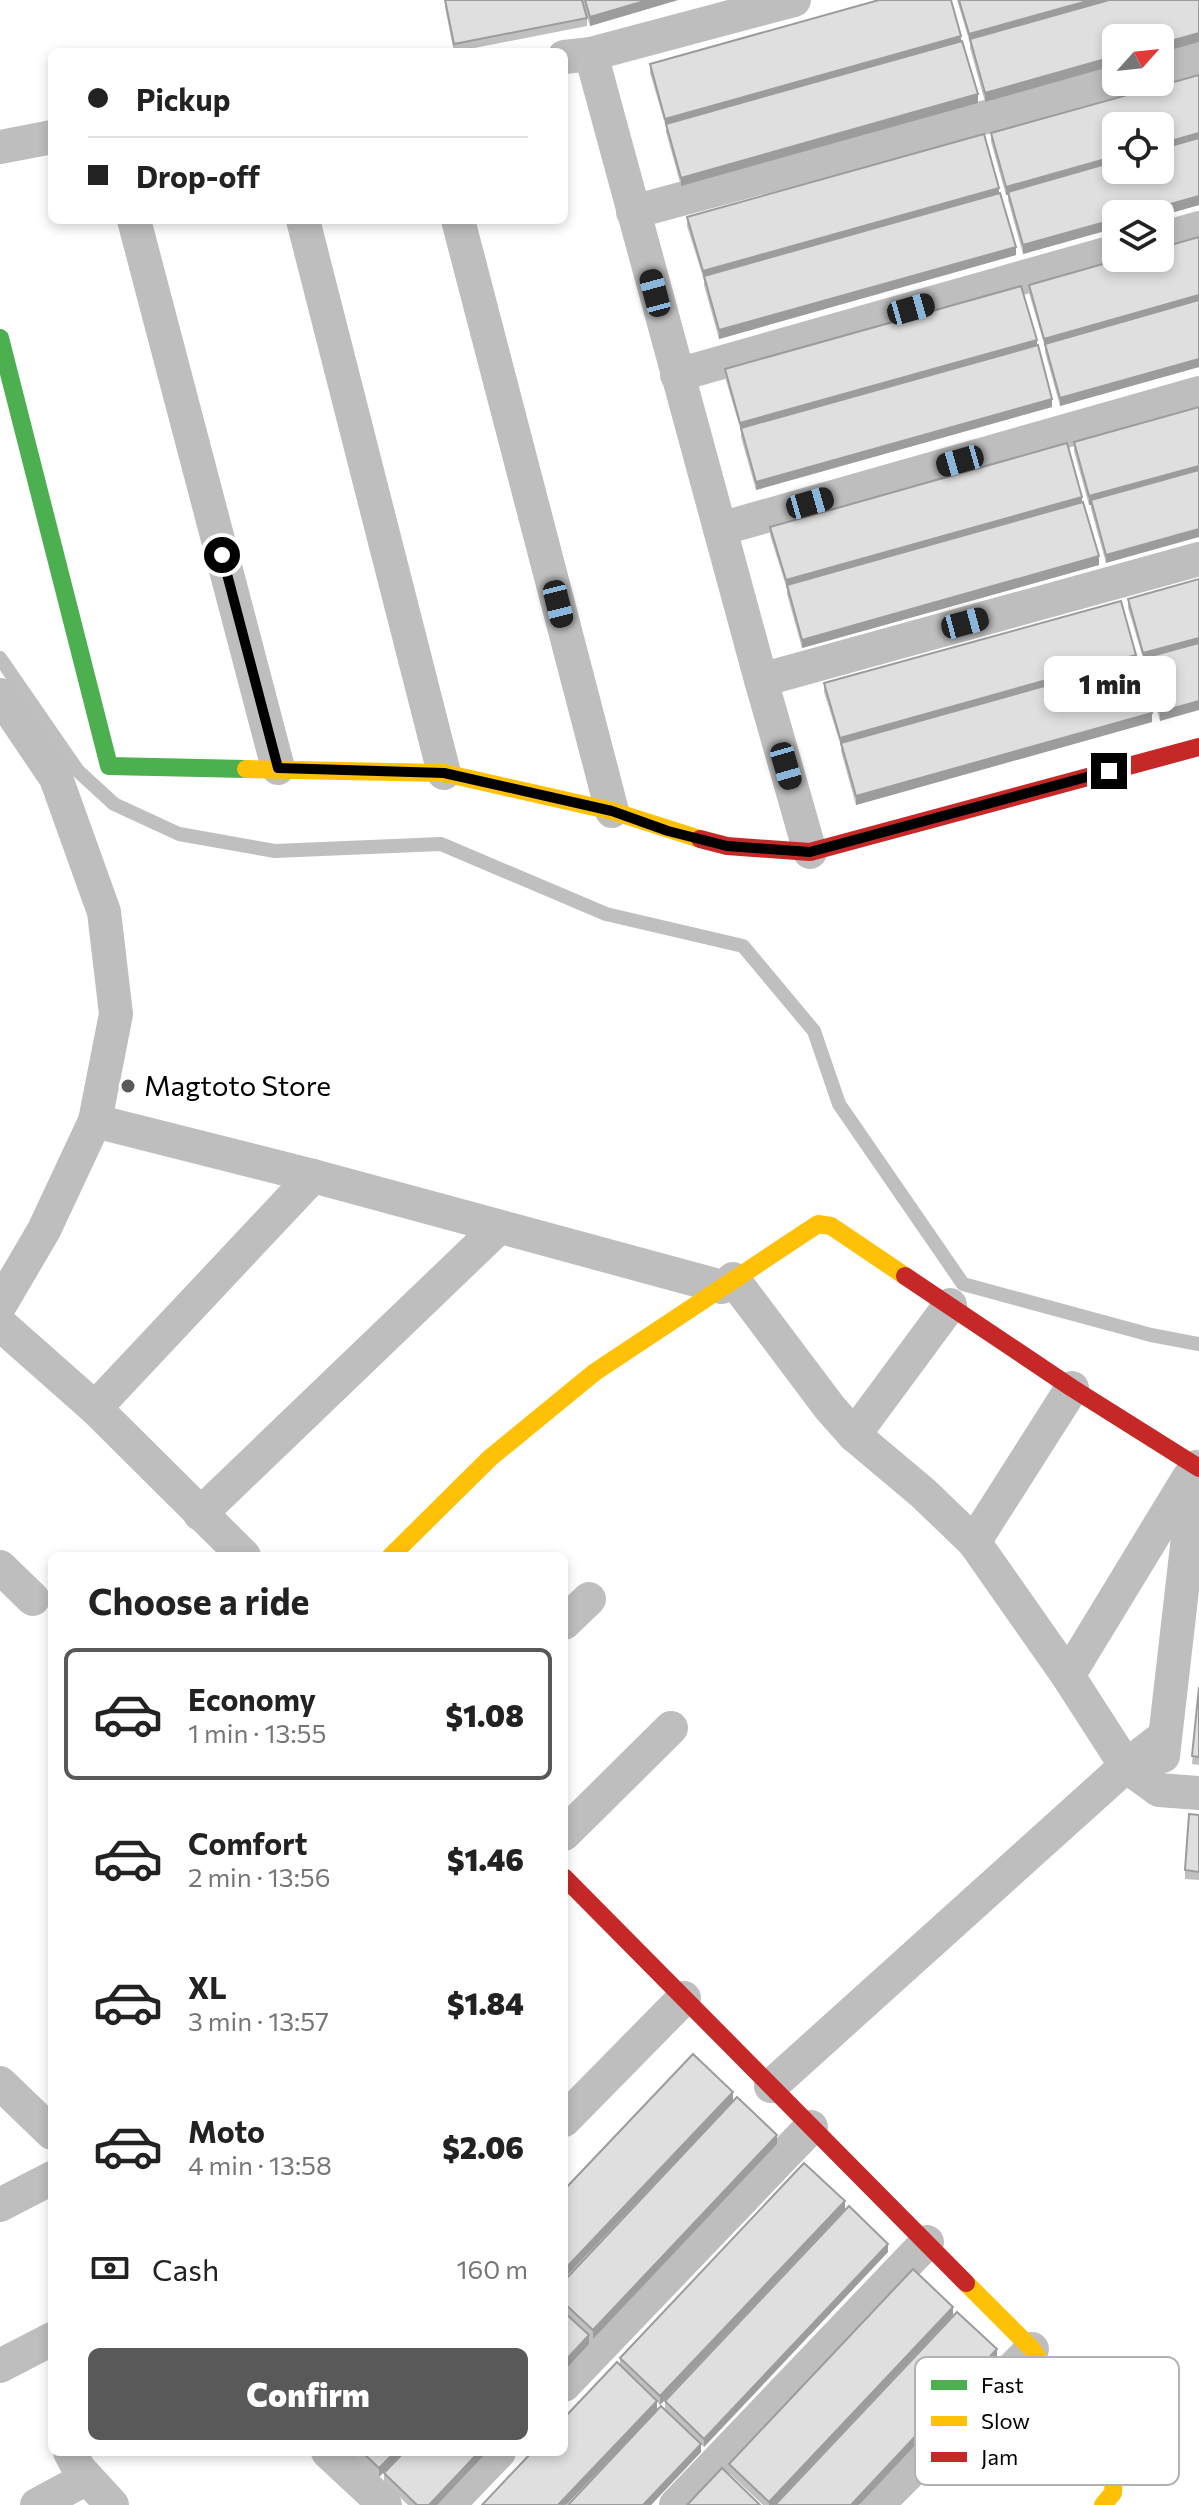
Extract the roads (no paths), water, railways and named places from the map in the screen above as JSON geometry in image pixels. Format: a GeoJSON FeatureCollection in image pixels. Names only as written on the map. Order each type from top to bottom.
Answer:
{"type":"FeatureCollection","features":[{"type":"Feature","properties":{"kind":"street"},"geometry":{"type":"LineString","coordinates":[[794,0],[577,55],[633,212],[810,852]]}},
{"type":"Feature","properties":{"kind":"street"},"geometry":{"type":"LineString","coordinates":[[1174,66],[1199,59]]}},
{"type":"Feature","properties":{"kind":"street"},"geometry":{"type":"LineString","coordinates":[[633,212],[1102,86]]}},
{"type":"Feature","properties":{"kind":"street"},"geometry":{"type":"LineString","coordinates":[[0,147],[48,138]]}},
{"type":"Feature","properties":{"kind":"street"},"geometry":{"type":"LineString","coordinates":[[135,224],[278,768]]}},
{"type":"Feature","properties":{"kind":"street"},"geometry":{"type":"LineString","coordinates":[[304,224],[444,773]]}},
{"type":"Feature","properties":{"kind":"street"},"geometry":{"type":"LineString","coordinates":[[459,224],[612,811]]}},
{"type":"Feature","properties":{"kind":"street"},"geometry":{"type":"LineString","coordinates":[[1174,235],[1199,228]]}},
{"type":"Feature","properties":{"kind":"street"},"geometry":{"type":"LineString","coordinates":[[677,375],[1102,255]]}},
{"type":"Feature","properties":{"kind":"street"},"geometry":{"type":"LineString","coordinates":[[0,338],[109,766]]}},
{"type":"Feature","properties":{"kind":"street"},"geometry":{"type":"LineString","coordinates":[[720,529],[1199,393]]}},
{"type":"Feature","properties":{"kind":"street"},"geometry":{"type":"LineString","coordinates":[[761,680],[1199,559]]}},
{"type":"Feature","properties":{"kind":"street"},"geometry":{"type":"LineString","coordinates":[[0,695],[56,778],[104,912],[116,1014],[95,1121],[44,1230],[0,1305]]}},
{"type":"Feature","properties":{"kind":"street"},"geometry":{"type":"LineString","coordinates":[[56,778],[109,766],[444,773],[612,811],[668,831],[727,846],[810,852],[1199,747]]}},
{"type":"Feature","properties":{"kind":"street"},"geometry":{"type":"LineString","coordinates":[[95,1121],[313,1176],[498,1228],[728,1283],[854,1435],[923,1493],[974,1542],[1068,1676],[1126,1766],[1159,1790],[1199,1793]]}},
{"type":"Feature","properties":{"kind":"street"},"geometry":{"type":"LineString","coordinates":[[95,1408],[313,1176]]}},
{"type":"Feature","properties":{"kind":"street"},"geometry":{"type":"LineString","coordinates":[[395,1552],[490,1458],[595,1372],[818,1224],[825,1224],[1197,1467]]}},
{"type":"Feature","properties":{"kind":"street"},"geometry":{"type":"LineString","coordinates":[[200,1514],[498,1228]]}},
{"type":"Feature","properties":{"kind":"street"},"geometry":{"type":"LineString","coordinates":[[854,1435],[950,1305]]}},
{"type":"Feature","properties":{"kind":"street"},"geometry":{"type":"LineString","coordinates":[[0,1324],[95,1408],[240,1552]]}},
{"type":"Feature","properties":{"kind":"street"},"geometry":{"type":"LineString","coordinates":[[974,1542],[1072,1388]]}},
{"type":"Feature","properties":{"kind":"street"},"geometry":{"type":"LineString","coordinates":[[1068,1676],[1197,1467]]}},
{"type":"Feature","properties":{"kind":"street"},"geometry":{"type":"LineString","coordinates":[[1159,1790],[1197,1467]]}},
{"type":"Feature","properties":{"kind":"street"},"geometry":{"type":"LineString","coordinates":[[0,1567],[33,1599]]}},
{"type":"Feature","properties":{"kind":"street"},"geometry":{"type":"LineString","coordinates":[[568,1619],[589,1599]]}},
{"type":"Feature","properties":{"kind":"street"},"geometry":{"type":"LineString","coordinates":[[568,1830],[671,1728]]}},
{"type":"Feature","properties":{"kind":"street"},"geometry":{"type":"LineString","coordinates":[[771,2086],[1126,1766],[1165,1736]]}},
{"type":"Feature","properties":{"kind":"street"},"geometry":{"type":"LineString","coordinates":[[568,1881],[1037,2357]]}},
{"type":"Feature","properties":{"kind":"street"},"geometry":{"type":"LineString","coordinates":[[568,2114],[684,1998]]}},
{"type":"Feature","properties":{"kind":"street"},"geometry":{"type":"LineString","coordinates":[[0,2083],[48,2129]]}},
{"type":"Feature","properties":{"kind":"street"},"geometry":{"type":"LineString","coordinates":[[568,2381],[811,2127]]}},
{"type":"Feature","properties":{"kind":"street"},"geometry":{"type":"LineString","coordinates":[[0,2205],[48,2180]]}},
{"type":"Feature","properties":{"kind":"street"},"geometry":{"type":"LineString","coordinates":[[676,2505],[927,2242]]}},
{"type":"Feature","properties":{"kind":"street"},"geometry":{"type":"LineString","coordinates":[[0,2366],[48,2341]]}},
{"type":"Feature","properties":{"kind":"street"},"geometry":{"type":"LineString","coordinates":[[1024,2357],[1032,2349]]}},
{"type":"Feature","properties":{"kind":"street"},"geometry":{"type":"LineString","coordinates":[[332,2456],[385,2505]]}},
{"type":"Feature","properties":{"kind":"street"},"geometry":{"type":"LineString","coordinates":[[448,2505],[495,2456]]}},
{"type":"Feature","properties":{"kind":"street"},"geometry":{"type":"LineString","coordinates":[[37,2505],[78,2465],[112,2505]]}},
{"type":"Feature","properties":{"kind":"street"},"geometry":{"type":"LineString","coordinates":[[877,2505],[915,2467]]}},
{"type":"Feature","properties":{"kind":"street"},"geometry":{"type":"LineString","coordinates":[[1103,2505],[1113,2493],[1114,2485]]}},
{"type":"Feature","properties":{"kind":"waterway"},"geometry":{"type":"LineString","coordinates":[[0,658],[78,771],[114,804],[179,834],[275,851],[441,844],[606,914],[743,946],[814,1031],[839,1104],[963,1284],[1151,1335],[1199,1344]]}},
{"type":"Feature","properties":{"kind":"place","name":"Magtoto Store"},"geometry":{"type":"Point","coordinates":[128,1086]}}]}
